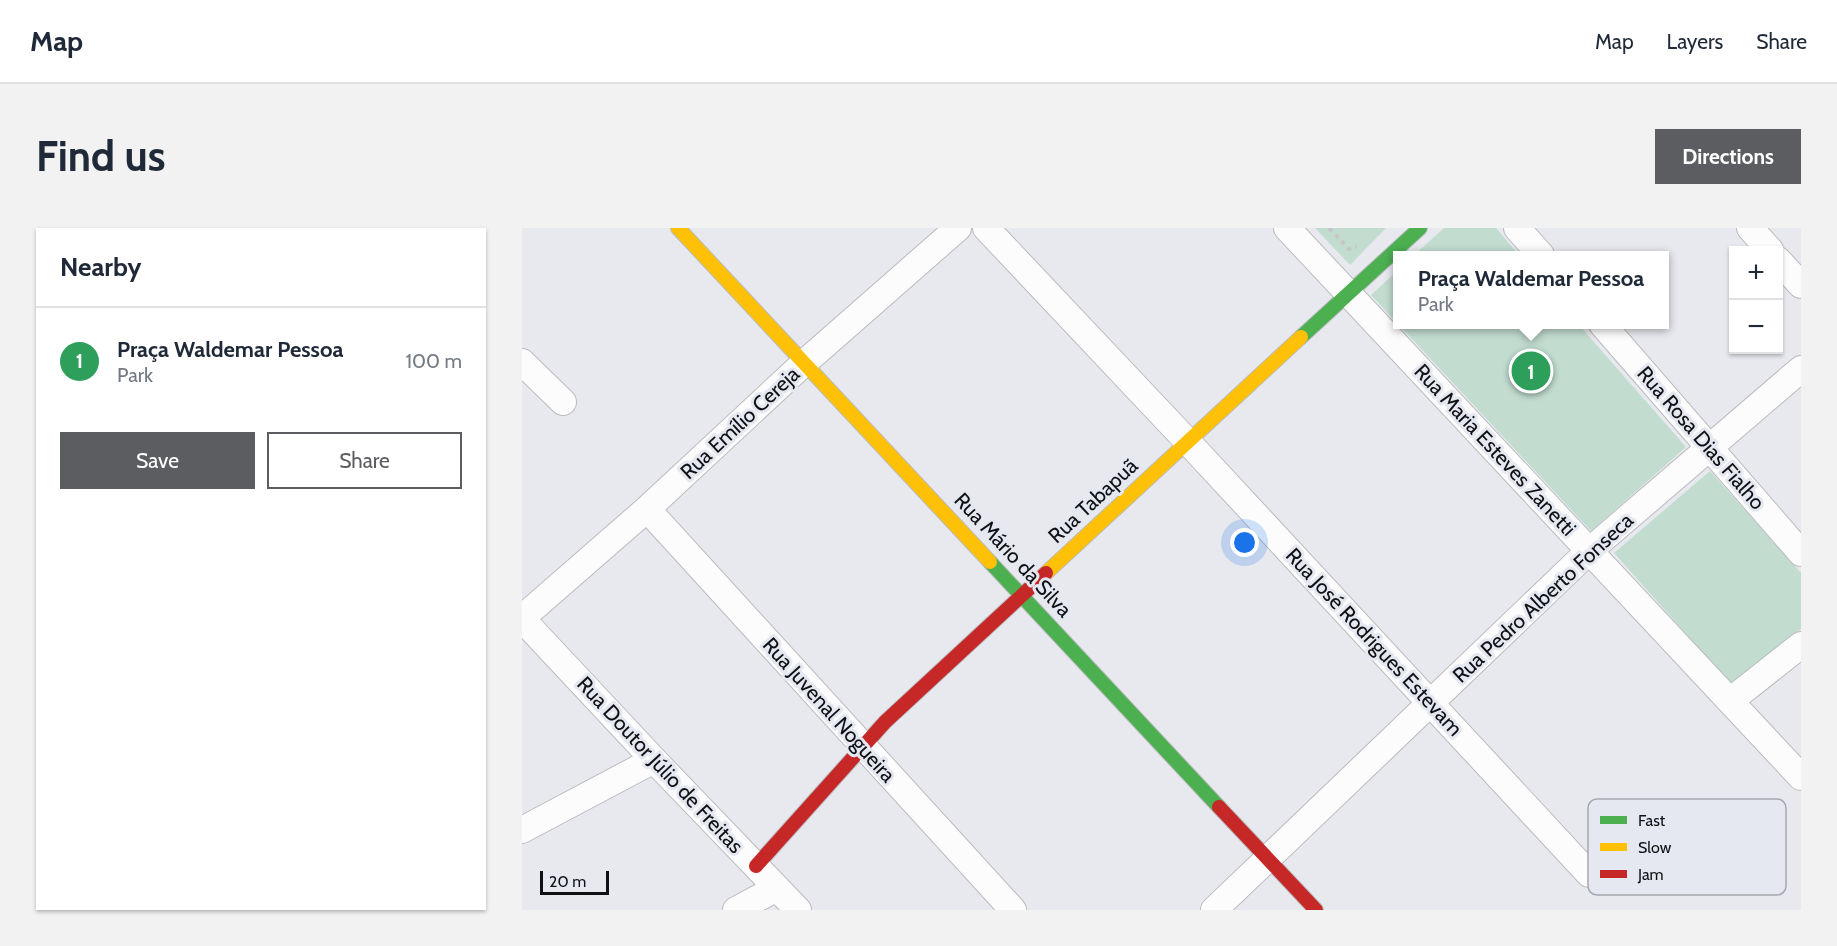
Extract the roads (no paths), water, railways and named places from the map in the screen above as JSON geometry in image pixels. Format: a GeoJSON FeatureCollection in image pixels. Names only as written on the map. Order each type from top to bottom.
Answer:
{"type":"FeatureCollection","features":[{"type":"Feature","properties":{"kind":"street","name":"Rua Mário da Silva"},"geometry":{"type":"LineString","coordinates":[[678,228],[1316,910]]}},
{"type":"Feature","properties":{"kind":"street","name":"Rua Emílio Cereja"},"geometry":{"type":"LineString","coordinates":[[522,619],[647,509],[803,364],[958,228]]}},
{"type":"Feature","properties":{"kind":"street","name":"Rua José Rodrigues Estevam"},"geometry":{"type":"LineString","coordinates":[[986,228],[1588,873]]}},
{"type":"Feature","properties":{"kind":"street","name":"Rua Maria Esteves Zanetti"},"geometry":{"type":"LineString","coordinates":[[1287,228],[1801,777]]}},
{"type":"Feature","properties":{"kind":"street","name":"Rua Tabapuã"},"geometry":{"type":"LineString","coordinates":[[1395,251],[1420,228]]}},
{"type":"Feature","properties":{"kind":"street"},"geometry":{"type":"LineString","coordinates":[[1517,228],[1537,251]]}},
{"type":"Feature","properties":{"kind":"street"},"geometry":{"type":"LineString","coordinates":[[1750,228],[1766,246]]}},
{"type":"Feature","properties":{"kind":"street","name":"Rua Tabapuã"},"geometry":{"type":"LineString","coordinates":[[756,866],[885,722],[1393,252]]}},
{"type":"Feature","properties":{"kind":"street"},"geometry":{"type":"LineString","coordinates":[[1783,265],[1801,285]]}},
{"type":"Feature","properties":{"kind":"street","name":"Rua Rosa Dias Fialho"},"geometry":{"type":"LineString","coordinates":[[1606,329],[1801,552]]}},
{"type":"Feature","properties":{"kind":"street"},"geometry":{"type":"LineString","coordinates":[[522,362],[563,402]]}},
{"type":"Feature","properties":{"kind":"street","name":"Rua Pedro Alberto Fonseca"},"geometry":{"type":"LineString","coordinates":[[1214,910],[1589,551],[1801,369]]}},
{"type":"Feature","properties":{"kind":"street","name":"Rua Juvenal Nogueira"},"geometry":{"type":"LineString","coordinates":[[647,509],[1013,910]]}},
{"type":"Feature","properties":{"kind":"street","name":"Rua Doutor Júlio de Freitas"},"geometry":{"type":"LineString","coordinates":[[522,619],[798,910]]}},
{"type":"Feature","properties":{"kind":"street"},"geometry":{"type":"LineString","coordinates":[[1730,701],[1801,645]]}},
{"type":"Feature","properties":{"kind":"street"},"geometry":{"type":"LineString","coordinates":[[522,831],[654,760]]}},
{"type":"Feature","properties":{"kind":"street"},"geometry":{"type":"LineString","coordinates":[[736,910],[777,888]]}},
{"type":"Feature","properties":{"kind":"place","name":"Praça Waldemar Pessoa"},"geometry":{"type":"Point","coordinates":[1531,371]}}]}
